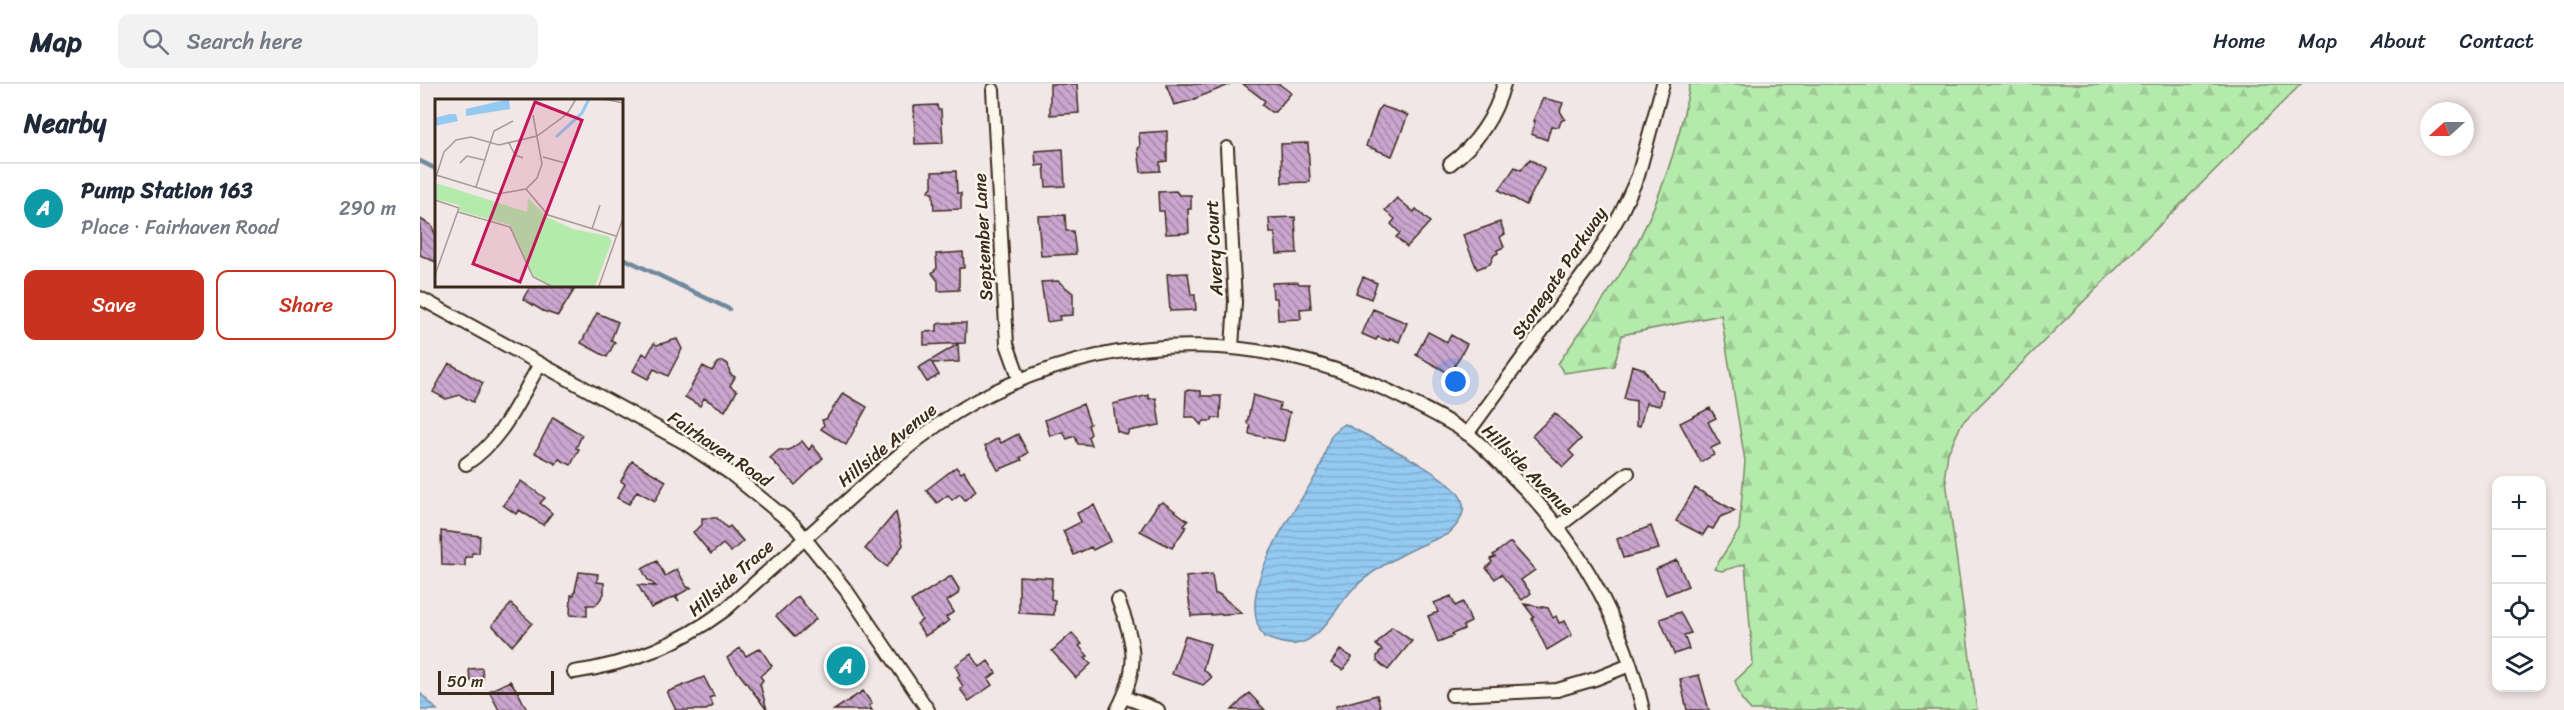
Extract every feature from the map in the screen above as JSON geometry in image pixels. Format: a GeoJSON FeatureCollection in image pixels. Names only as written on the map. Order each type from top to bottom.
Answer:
{"type":"FeatureCollection","features":[{"type":"Feature","properties":{"kind":"street"},"geometry":{"type":"LineString","coordinates":[[1450,164],[1469,148],[1485,128],[1494,113],[1504,84]]}},
{"type":"Feature","properties":{"kind":"street","name":"Stonegate Parkway"},"geometry":{"type":"LineString","coordinates":[[1467,434],[1593,261],[1621,213],[1638,176],[1663,84]]}},
{"type":"Feature","properties":{"kind":"street","name":"September Lane"},"geometry":{"type":"LineString","coordinates":[[993,90],[1007,345],[1020,380]]}},
{"type":"Feature","properties":{"kind":"street","name":"Avery Court"},"geometry":{"type":"LineString","coordinates":[[1227,148],[1235,302],[1232,347]]}},
{"type":"Feature","properties":{"kind":"street","name":"Fairhaven Road"},"geometry":{"type":"LineString","coordinates":[[420,298],[685,443],[730,473],[806,537],[864,615],[928,710]]}},
{"type":"Feature","properties":{"kind":"street","name":"Hillside Avenue"},"geometry":{"type":"LineString","coordinates":[[806,537],[917,439],[980,399],[1020,380],[1107,354],[1184,346],[1232,347],[1290,356],[1332,367],[1374,384],[1467,434],[1533,496],[1559,526],[1581,557],[1610,610],[1643,710]]}},
{"type":"Feature","properties":{"kind":"street"},"geometry":{"type":"LineString","coordinates":[[466,464],[490,445],[502,430],[540,364]]}},
{"type":"Feature","properties":{"kind":"street"},"geometry":{"type":"LineString","coordinates":[[1559,526],[1628,473]]}},
{"type":"Feature","properties":{"kind":"street","name":"Hillside Trace"},"geometry":{"type":"LineString","coordinates":[[574,672],[620,664],[643,656],[698,630],[725,610],[806,537]]}},
{"type":"Feature","properties":{"kind":"street"},"geometry":{"type":"LineString","coordinates":[[1117,710],[1132,674],[1133,657],[1132,640],[1118,600]]}},
{"type":"Feature","properties":{"kind":"street"},"geometry":{"type":"LineString","coordinates":[[1452,695],[1557,690],[1595,679],[1630,665]]}},
{"type":"Feature","properties":{"kind":"street"},"geometry":{"type":"LineString","coordinates":[[1124,697],[1158,710]]}},
{"type":"Feature","properties":{"kind":"green space"},"geometry":{"type":"Polygon","coordinates":[[[1690,84],[2301,84],[1962,423],[1948,453],[1945,473],[1977,710],[1751,710],[1742,700],[1735,681],[1753,664],[1745,564],[1722,571],[1714,569],[1739,530],[1745,461],[1721,315],[1622,335],[1614,366],[1564,373],[1558,364],[1616,281],[1646,225],[1665,179],[1690,84]]]}},
{"type":"Feature","properties":{"kind":"water"},"geometry":{"type":"Polygon","coordinates":[[[1345,424],[1408,457],[1442,479],[1461,498],[1463,513],[1448,534],[1397,558],[1362,581],[1313,637],[1292,644],[1264,637],[1256,618],[1255,597],[1261,575],[1270,552],[1319,470],[1331,437],[1339,427],[1345,424]]]}},
{"type":"Feature","properties":{"kind":"water"},"geometry":{"type":"Polygon","coordinates":[[[420,693],[437,710],[420,710],[420,693]]]}},
{"type":"Feature","properties":{"kind":"building"},"geometry":{"type":"Polygon","coordinates":[[[1050,84],[1077,84],[1079,113],[1050,115],[1050,84]]]}},
{"type":"Feature","properties":{"kind":"building"},"geometry":{"type":"Polygon","coordinates":[[[1166,84],[1229,85],[1194,100],[1174,105],[1166,84]]]}},
{"type":"Feature","properties":{"kind":"building"},"geometry":{"type":"Polygon","coordinates":[[[1243,84],[1279,84],[1291,93],[1275,112],[1271,112],[1262,105],[1265,101],[1243,84]]]}},
{"type":"Feature","properties":{"kind":"building"},"geometry":{"type":"Polygon","coordinates":[[[1543,98],[1563,103],[1560,111],[1565,119],[1561,121],[1559,127],[1551,126],[1547,140],[1531,134],[1535,121],[1533,121],[1543,98]]]}},
{"type":"Feature","properties":{"kind":"building"},"geometry":{"type":"Polygon","coordinates":[[[937,105],[938,110],[941,110],[943,143],[915,144],[914,106],[937,105]]]}},
{"type":"Feature","properties":{"kind":"building"},"geometry":{"type":"Polygon","coordinates":[[[1381,106],[1408,115],[1392,156],[1366,146],[1381,106]]]}},
{"type":"Feature","properties":{"kind":"building"},"geometry":{"type":"Polygon","coordinates":[[[1167,131],[1167,161],[1160,162],[1160,171],[1141,172],[1138,149],[1140,146],[1139,133],[1167,131]]]}},
{"type":"Feature","properties":{"kind":"building"},"geometry":{"type":"Polygon","coordinates":[[[1308,143],[1310,182],[1282,183],[1281,144],[1308,143]]]}},
{"type":"Feature","properties":{"kind":"building"},"geometry":{"type":"Polygon","coordinates":[[[1063,149],[1065,186],[1046,187],[1044,165],[1036,166],[1035,151],[1063,149]]]}},
{"type":"Feature","properties":{"kind":"building"},"geometry":{"type":"Polygon","coordinates":[[[1530,159],[1544,170],[1526,205],[1499,190],[1515,167],[1521,170],[1530,159]]]}},
{"type":"Feature","properties":{"kind":"building"},"geometry":{"type":"Polygon","coordinates":[[[956,171],[957,193],[961,193],[961,209],[934,210],[933,194],[928,191],[932,187],[932,172],[956,171]]]}},
{"type":"Feature","properties":{"kind":"building"},"geometry":{"type":"Polygon","coordinates":[[[1176,191],[1179,195],[1191,195],[1191,209],[1188,209],[1189,233],[1166,234],[1164,211],[1159,211],[1158,192],[1176,191]]]}},
{"type":"Feature","properties":{"kind":"building"},"geometry":{"type":"Polygon","coordinates":[[[1397,198],[1414,212],[1416,209],[1430,222],[1407,247],[1396,237],[1400,233],[1391,224],[1395,219],[1385,210],[1397,198]]]}},
{"type":"Feature","properties":{"kind":"building"},"geometry":{"type":"Polygon","coordinates":[[[1065,215],[1066,231],[1073,231],[1076,254],[1041,256],[1038,216],[1065,215]]]}},
{"type":"Feature","properties":{"kind":"building"},"geometry":{"type":"Polygon","coordinates":[[[1295,217],[1297,253],[1277,254],[1275,233],[1270,233],[1269,218],[1295,217]]]}},
{"type":"Feature","properties":{"kind":"building"},"geometry":{"type":"Polygon","coordinates":[[[420,219],[431,225],[435,233],[435,262],[420,255],[420,219]]]}},
{"type":"Feature","properties":{"kind":"building"},"geometry":{"type":"Polygon","coordinates":[[[1500,222],[1505,234],[1500,237],[1504,247],[1497,250],[1498,253],[1494,255],[1490,264],[1477,269],[1463,235],[1500,222]]]}},
{"type":"Feature","properties":{"kind":"building"},"geometry":{"type":"Polygon","coordinates":[[[963,252],[964,268],[959,268],[959,290],[938,291],[938,281],[932,273],[937,268],[936,254],[963,252]]]}},
{"type":"Feature","properties":{"kind":"building"},"geometry":{"type":"Polygon","coordinates":[[[1188,273],[1191,295],[1195,295],[1196,310],[1170,311],[1167,274],[1188,273]]]}},
{"type":"Feature","properties":{"kind":"building"},"geometry":{"type":"Polygon","coordinates":[[[1363,277],[1377,283],[1371,299],[1356,293],[1363,277]]]}},
{"type":"Feature","properties":{"kind":"building"},"geometry":{"type":"Polygon","coordinates":[[[1058,281],[1073,293],[1073,315],[1059,316],[1060,320],[1047,322],[1041,282],[1058,281]]]}},
{"type":"Feature","properties":{"kind":"building"},"geometry":{"type":"Polygon","coordinates":[[[1272,283],[1309,284],[1311,308],[1300,309],[1301,319],[1278,320],[1277,298],[1273,298],[1272,283]]]}},
{"type":"Feature","properties":{"kind":"building"},"geometry":{"type":"Polygon","coordinates":[[[530,286],[570,286],[574,290],[558,316],[543,311],[523,299],[530,286]]]}},
{"type":"Feature","properties":{"kind":"building"},"geometry":{"type":"Polygon","coordinates":[[[1373,309],[1407,323],[1399,342],[1390,338],[1389,341],[1378,337],[1376,340],[1362,334],[1373,309]]]}},
{"type":"Feature","properties":{"kind":"building"},"geometry":{"type":"Polygon","coordinates":[[[597,313],[618,322],[611,340],[615,342],[607,357],[581,343],[597,313]]]}},
{"type":"Feature","properties":{"kind":"building"},"geometry":{"type":"Polygon","coordinates":[[[966,323],[965,343],[924,345],[924,332],[937,331],[937,325],[966,323]]]}},
{"type":"Feature","properties":{"kind":"building"},"geometry":{"type":"Polygon","coordinates":[[[1428,332],[1447,342],[1451,335],[1467,344],[1450,374],[1416,355],[1428,332]]]}},
{"type":"Feature","properties":{"kind":"building"},"geometry":{"type":"Polygon","coordinates":[[[677,339],[682,349],[668,376],[654,369],[648,379],[633,371],[643,353],[647,356],[654,343],[657,345],[677,339]]]}},
{"type":"Feature","properties":{"kind":"building"},"geometry":{"type":"Polygon","coordinates":[[[958,344],[959,362],[932,363],[939,375],[927,382],[918,368],[958,344]]]}},
{"type":"Feature","properties":{"kind":"building"},"geometry":{"type":"Polygon","coordinates":[[[723,361],[728,364],[730,374],[735,377],[730,386],[737,391],[725,411],[704,398],[700,406],[685,397],[703,366],[712,371],[717,363],[723,361]]]}},
{"type":"Feature","properties":{"kind":"building"},"geometry":{"type":"Polygon","coordinates":[[[449,363],[483,383],[473,402],[460,395],[446,399],[433,392],[449,363]]]}},
{"type":"Feature","properties":{"kind":"building"},"geometry":{"type":"Polygon","coordinates":[[[1632,365],[1644,369],[1657,389],[1663,390],[1660,406],[1646,403],[1640,426],[1636,426],[1636,401],[1624,399],[1632,365]]]}},
{"type":"Feature","properties":{"kind":"building"},"geometry":{"type":"Polygon","coordinates":[[[1186,390],[1201,391],[1201,396],[1221,396],[1220,418],[1212,418],[1212,421],[1204,421],[1201,425],[1194,417],[1185,417],[1186,390]]]}},
{"type":"Feature","properties":{"kind":"building"},"geometry":{"type":"Polygon","coordinates":[[[843,393],[867,407],[846,445],[821,429],[824,425],[822,420],[826,419],[843,393]]]}},
{"type":"Feature","properties":{"kind":"building"},"geometry":{"type":"Polygon","coordinates":[[[1149,395],[1149,399],[1156,398],[1160,425],[1129,431],[1127,435],[1117,431],[1113,404],[1149,395]]]}},
{"type":"Feature","properties":{"kind":"building"},"geometry":{"type":"Polygon","coordinates":[[[1253,395],[1280,403],[1279,410],[1290,412],[1284,441],[1249,434],[1250,426],[1247,423],[1253,395]]]}},
{"type":"Feature","properties":{"kind":"building"},"geometry":{"type":"Polygon","coordinates":[[[1083,404],[1090,424],[1088,425],[1091,434],[1088,437],[1091,445],[1078,444],[1075,436],[1067,439],[1063,432],[1050,436],[1045,420],[1083,404]]]}},
{"type":"Feature","properties":{"kind":"building"},"geometry":{"type":"Polygon","coordinates":[[[1710,408],[1716,418],[1708,422],[1720,444],[1711,448],[1714,455],[1701,462],[1680,423],[1710,408]]]}},
{"type":"Feature","properties":{"kind":"building"},"geometry":{"type":"Polygon","coordinates":[[[1555,413],[1581,439],[1569,451],[1574,456],[1563,467],[1532,436],[1555,413]]]}},
{"type":"Feature","properties":{"kind":"building"},"geometry":{"type":"Polygon","coordinates":[[[553,417],[582,435],[576,448],[579,449],[571,465],[559,459],[556,464],[535,453],[553,417]]]}},
{"type":"Feature","properties":{"kind":"building"},"geometry":{"type":"Polygon","coordinates":[[[1018,434],[1028,453],[1020,458],[1022,460],[998,470],[985,446],[998,438],[1001,443],[1018,434]]]}},
{"type":"Feature","properties":{"kind":"building"},"geometry":{"type":"Polygon","coordinates":[[[802,441],[809,450],[812,445],[823,458],[795,485],[770,458],[779,450],[789,450],[802,441]]]}},
{"type":"Feature","properties":{"kind":"building"},"geometry":{"type":"Polygon","coordinates":[[[632,461],[666,481],[655,501],[637,491],[629,504],[617,498],[625,484],[621,481],[632,461]]]}},
{"type":"Feature","properties":{"kind":"building"},"geometry":{"type":"Polygon","coordinates":[[[956,467],[961,473],[964,471],[976,491],[965,500],[960,494],[952,500],[948,495],[937,503],[926,490],[956,467]]]}},
{"type":"Feature","properties":{"kind":"building"},"geometry":{"type":"Polygon","coordinates":[[[521,481],[545,498],[540,503],[552,513],[543,525],[519,510],[516,514],[503,505],[521,481]]]}},
{"type":"Feature","properties":{"kind":"building"},"geometry":{"type":"Polygon","coordinates":[[[1695,488],[1735,511],[1720,517],[1713,529],[1708,527],[1703,535],[1676,521],[1695,488]]]}},
{"type":"Feature","properties":{"kind":"building"},"geometry":{"type":"Polygon","coordinates":[[[1163,502],[1188,521],[1172,548],[1140,531],[1158,504],[1163,502]]]}},
{"type":"Feature","properties":{"kind":"building"},"geometry":{"type":"Polygon","coordinates":[[[1094,505],[1111,541],[1093,550],[1091,547],[1074,555],[1063,531],[1081,522],[1077,513],[1094,505]]]}},
{"type":"Feature","properties":{"kind":"building"},"geometry":{"type":"Polygon","coordinates":[[[896,512],[903,545],[887,567],[865,549],[896,512]]]}},
{"type":"Feature","properties":{"kind":"building"},"geometry":{"type":"Polygon","coordinates":[[[702,518],[717,518],[727,528],[730,526],[743,541],[731,552],[723,544],[711,554],[693,532],[702,525],[702,518]]]}},
{"type":"Feature","properties":{"kind":"building"},"geometry":{"type":"Polygon","coordinates":[[[1651,526],[1659,549],[1623,558],[1617,539],[1651,526]]]}},
{"type":"Feature","properties":{"kind":"building"},"geometry":{"type":"Polygon","coordinates":[[[441,531],[480,536],[479,553],[472,553],[471,557],[465,557],[465,566],[442,565],[441,531]]]}},
{"type":"Feature","properties":{"kind":"building"},"geometry":{"type":"Polygon","coordinates":[[[1509,543],[1535,570],[1521,580],[1531,593],[1522,600],[1501,574],[1495,579],[1486,568],[1492,562],[1490,559],[1495,557],[1493,555],[1509,543]]]}},
{"type":"Feature","properties":{"kind":"building"},"geometry":{"type":"Polygon","coordinates":[[[1677,560],[1688,586],[1666,595],[1656,569],[1677,560]]]}},
{"type":"Feature","properties":{"kind":"building"},"geometry":{"type":"Polygon","coordinates":[[[657,561],[665,576],[677,569],[687,587],[691,588],[676,596],[679,601],[674,597],[651,608],[638,585],[656,586],[648,580],[642,569],[657,561]]]}},
{"type":"Feature","properties":{"kind":"building"},"geometry":{"type":"Polygon","coordinates":[[[579,572],[598,574],[597,582],[604,583],[604,594],[596,605],[587,605],[587,616],[570,615],[571,595],[574,595],[579,572]]]}},
{"type":"Feature","properties":{"kind":"building"},"geometry":{"type":"Polygon","coordinates":[[[1212,574],[1215,594],[1219,594],[1242,613],[1191,616],[1186,577],[1212,574]]]}},
{"type":"Feature","properties":{"kind":"building"},"geometry":{"type":"Polygon","coordinates":[[[951,576],[959,589],[958,594],[947,601],[954,612],[946,617],[949,621],[925,636],[917,624],[922,620],[911,601],[951,576]]]}},
{"type":"Feature","properties":{"kind":"building"},"geometry":{"type":"Polygon","coordinates":[[[1019,576],[1052,578],[1051,599],[1055,600],[1054,615],[1019,613],[1019,576]]]}},
{"type":"Feature","properties":{"kind":"building"},"geometry":{"type":"Polygon","coordinates":[[[798,596],[816,619],[795,637],[776,616],[798,596]]]}},
{"type":"Feature","properties":{"kind":"building"},"geometry":{"type":"Polygon","coordinates":[[[1451,596],[1455,606],[1463,602],[1471,622],[1463,626],[1464,629],[1452,634],[1453,636],[1438,642],[1428,616],[1438,612],[1434,603],[1451,596]]]}},
{"type":"Feature","properties":{"kind":"building"},"geometry":{"type":"Polygon","coordinates":[[[511,604],[532,623],[512,646],[492,625],[511,604]]]}},
{"type":"Feature","properties":{"kind":"building"},"geometry":{"type":"Polygon","coordinates":[[[1524,604],[1548,608],[1553,618],[1556,616],[1559,623],[1565,621],[1572,635],[1547,650],[1532,619],[1534,617],[1524,604]]]}},
{"type":"Feature","properties":{"kind":"building"},"geometry":{"type":"Polygon","coordinates":[[[1680,612],[1691,633],[1684,635],[1689,649],[1674,654],[1660,619],[1680,612]]]}},
{"type":"Feature","properties":{"kind":"building"},"geometry":{"type":"Polygon","coordinates":[[[1392,627],[1412,641],[1388,670],[1377,661],[1377,656],[1382,650],[1376,645],[1392,627]]]}},
{"type":"Feature","properties":{"kind":"building"},"geometry":{"type":"Polygon","coordinates":[[[1072,633],[1082,644],[1079,646],[1088,656],[1085,658],[1091,664],[1076,678],[1052,651],[1072,633]]]}},
{"type":"Feature","properties":{"kind":"building"},"geometry":{"type":"Polygon","coordinates":[[[1185,636],[1210,644],[1203,669],[1212,677],[1203,685],[1172,674],[1185,636]]]}},
{"type":"Feature","properties":{"kind":"building"},"geometry":{"type":"Polygon","coordinates":[[[740,648],[746,656],[760,648],[772,666],[760,676],[763,680],[760,684],[767,710],[727,658],[740,648]]]}},
{"type":"Feature","properties":{"kind":"building"},"geometry":{"type":"Polygon","coordinates":[[[1340,650],[1352,657],[1343,670],[1331,663],[1340,650]]]}},
{"type":"Feature","properties":{"kind":"building"},"geometry":{"type":"Polygon","coordinates":[[[971,654],[980,667],[988,661],[996,673],[988,679],[992,685],[969,701],[960,689],[963,686],[957,677],[960,675],[955,666],[971,654]]]}},
{"type":"Feature","properties":{"kind":"building"},"geometry":{"type":"Polygon","coordinates":[[[482,668],[483,679],[470,681],[469,669],[482,668]]]}},
{"type":"Feature","properties":{"kind":"building"},"geometry":{"type":"Polygon","coordinates":[[[1699,675],[1709,710],[1687,710],[1680,679],[1699,675]]]}},
{"type":"Feature","properties":{"kind":"building"},"geometry":{"type":"Polygon","coordinates":[[[704,677],[714,696],[709,698],[713,706],[706,710],[676,710],[667,692],[704,677]]]}},
{"type":"Feature","properties":{"kind":"building"},"geometry":{"type":"Polygon","coordinates":[[[510,681],[527,710],[499,710],[489,691],[510,681]]]}},
{"type":"Feature","properties":{"kind":"building"},"geometry":{"type":"Polygon","coordinates":[[[863,691],[872,704],[869,706],[872,710],[834,710],[863,691]]]}},
{"type":"Feature","properties":{"kind":"building"},"geometry":{"type":"Polygon","coordinates":[[[1249,693],[1265,710],[1232,710],[1249,693]]]}},
{"type":"Feature","properties":{"kind":"building"},"geometry":{"type":"Polygon","coordinates":[[[1377,695],[1381,710],[1336,710],[1336,706],[1377,695]]]}},
{"type":"Feature","properties":{"kind":"waterway"},"geometry":{"type":"LineString","coordinates":[[420,161],[435,168]]}},
{"type":"Feature","properties":{"kind":"waterway"},"geometry":{"type":"LineString","coordinates":[[622,257],[729,309]]}},
{"type":"Feature","properties":{"kind":"place","name":"Pump Station 163"},"geometry":{"type":"Point","coordinates":[846,666]}}]}
